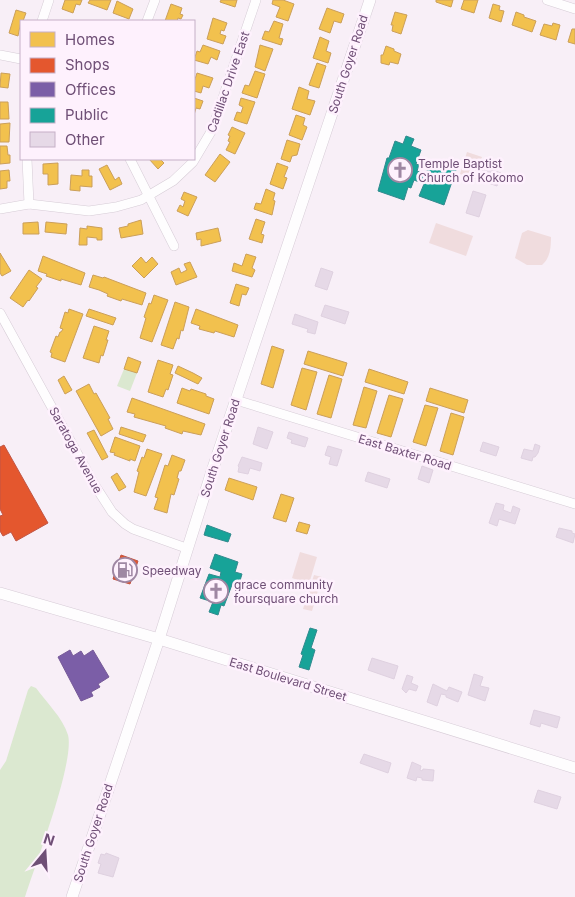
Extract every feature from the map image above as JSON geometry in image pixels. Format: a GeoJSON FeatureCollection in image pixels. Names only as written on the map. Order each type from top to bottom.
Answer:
{"type":"FeatureCollection","features":[{"type":"Feature","properties":{"kind":"street"},"geometry":{"type":"LineString","coordinates":[[42,20],[49,0]]}},
{"type":"Feature","properties":{"kind":"street"},"geometry":{"type":"LineString","coordinates":[[147,20],[154,0]]}},
{"type":"Feature","properties":{"kind":"street","name":"Cadillac Drive East"},"geometry":{"type":"LineString","coordinates":[[195,159],[212,130],[256,0]]}},
{"type":"Feature","properties":{"kind":"street","name":"South Goyer Road"},"geometry":{"type":"LineString","coordinates":[[72,897],[159,639],[186,548],[370,0]]}},
{"type":"Feature","properties":{"kind":"street"},"geometry":{"type":"LineString","coordinates":[[547,0],[575,9]]}},
{"type":"Feature","properties":{"kind":"street"},"geometry":{"type":"LineString","coordinates":[[0,55],[20,59]]}},
{"type":"Feature","properties":{"kind":"street"},"geometry":{"type":"LineString","coordinates":[[27,160],[29,204]]}},
{"type":"Feature","properties":{"kind":"street"},"geometry":{"type":"LineString","coordinates":[[131,160],[174,246]]}},
{"type":"Feature","properties":{"kind":"street","name":"Cadillac Drive East"},"geometry":{"type":"LineString","coordinates":[[0,209],[29,204],[89,210],[116,207],[149,196],[173,181],[194,160]]}},
{"type":"Feature","properties":{"kind":"street","name":"Saratoga Avenue"},"geometry":{"type":"LineString","coordinates":[[0,313],[94,484],[112,512],[125,524],[134,529],[186,548]]}},
{"type":"Feature","properties":{"kind":"street","name":"East Baxter Road"},"geometry":{"type":"LineString","coordinates":[[236,400],[575,504]]}},
{"type":"Feature","properties":{"kind":"street","name":"East Boulevard Street"},"geometry":{"type":"LineString","coordinates":[[0,592],[159,639],[575,768]]}},
{"type":"Feature","properties":{"kind":"shaded area"},"geometry":{"type":"Polygon","coordinates":[[[467,152],[482,157],[475,179],[460,174],[467,152]]]}},
{"type":"Feature","properties":{"kind":"shaded area"},"geometry":{"type":"Polygon","coordinates":[[[436,223],[473,236],[466,256],[429,243],[436,223]]]}},
{"type":"Feature","properties":{"kind":"shaded area"},"geometry":{"type":"Polygon","coordinates":[[[528,230],[551,237],[550,252],[542,265],[527,265],[515,258],[522,233],[528,230]]]}},
{"type":"Feature","properties":{"kind":"shaded area"},"geometry":{"type":"Polygon","coordinates":[[[124,369],[137,373],[130,391],[117,386],[124,369]]]}},
{"type":"Feature","properties":{"kind":"shaded area"},"geometry":{"type":"Polygon","coordinates":[[[300,552],[317,557],[309,584],[292,578],[300,552]]]}},
{"type":"Feature","properties":{"kind":"shaded area"},"geometry":{"type":"Polygon","coordinates":[[[314,575],[322,577],[312,611],[303,609],[314,575]]]}},
{"type":"Feature","properties":{"kind":"shaded area"},"geometry":{"type":"Polygon","coordinates":[[[31,686],[36,688],[62,722],[68,735],[69,748],[60,790],[25,897],[0,897],[0,770],[6,761],[28,690],[31,686]]]}},
{"type":"Feature","properties":{"kind":"building: Homes"},"geometry":{"type":"Polygon","coordinates":[[[65,0],[82,0],[80,5],[76,4],[73,13],[62,9],[65,0]]]}},
{"type":"Feature","properties":{"kind":"building: Homes"},"geometry":{"type":"Polygon","coordinates":[[[90,0],[111,0],[107,10],[88,3],[90,0]]]}},
{"type":"Feature","properties":{"kind":"building: Homes"},"geometry":{"type":"Polygon","coordinates":[[[221,0],[237,0],[235,7],[220,2],[221,0]]]}},
{"type":"Feature","properties":{"kind":"building: Homes"},"geometry":{"type":"Polygon","coordinates":[[[273,0],[283,0],[294,4],[288,21],[276,17],[280,7],[272,4],[273,0]]]}},
{"type":"Feature","properties":{"kind":"building: Homes"},"geometry":{"type":"Polygon","coordinates":[[[436,0],[453,0],[451,7],[436,2],[436,0]]]}},
{"type":"Feature","properties":{"kind":"building: Homes"},"geometry":{"type":"Polygon","coordinates":[[[464,0],[478,0],[474,13],[461,9],[464,0]]]}},
{"type":"Feature","properties":{"kind":"building: Homes"},"geometry":{"type":"Polygon","coordinates":[[[117,1],[133,9],[129,19],[113,13],[117,1]]]}},
{"type":"Feature","properties":{"kind":"building: Homes"},"geometry":{"type":"Polygon","coordinates":[[[171,4],[182,8],[180,14],[183,15],[181,19],[165,20],[171,4]]]}},
{"type":"Feature","properties":{"kind":"building: Homes"},"geometry":{"type":"Polygon","coordinates":[[[493,4],[500,6],[499,10],[504,11],[501,22],[489,18],[493,4]]]}},
{"type":"Feature","properties":{"kind":"building: Homes"},"geometry":{"type":"Polygon","coordinates":[[[327,8],[344,14],[341,23],[334,21],[330,33],[319,29],[327,8]]]}},
{"type":"Feature","properties":{"kind":"building: Homes"},"geometry":{"type":"Polygon","coordinates":[[[16,10],[26,13],[23,20],[20,20],[18,36],[9,33],[16,10]]]}},
{"type":"Feature","properties":{"kind":"building: Homes"},"geometry":{"type":"Polygon","coordinates":[[[395,12],[407,15],[401,34],[392,31],[393,25],[391,25],[395,12]]]}},
{"type":"Feature","properties":{"kind":"building: Homes"},"geometry":{"type":"Polygon","coordinates":[[[516,12],[536,21],[532,32],[512,25],[516,12]]]}},
{"type":"Feature","properties":{"kind":"building: Homes"},"geometry":{"type":"Polygon","coordinates":[[[213,18],[227,23],[224,31],[221,30],[220,34],[226,36],[223,44],[207,39],[213,18]]]}},
{"type":"Feature","properties":{"kind":"building: Homes"},"geometry":{"type":"Polygon","coordinates":[[[274,21],[283,24],[279,38],[283,39],[281,45],[262,39],[265,31],[269,32],[274,21]]]}},
{"type":"Feature","properties":{"kind":"building: Homes"},"geometry":{"type":"Polygon","coordinates":[[[553,23],[560,25],[556,40],[540,35],[544,24],[552,26],[553,23]]]}},
{"type":"Feature","properties":{"kind":"building: Homes"},"geometry":{"type":"Polygon","coordinates":[[[572,29],[575,29],[575,44],[568,42],[572,29]]]}},
{"type":"Feature","properties":{"kind":"building: Homes"},"geometry":{"type":"Polygon","coordinates":[[[320,37],[329,41],[326,51],[331,53],[328,63],[313,58],[320,37]]]}},
{"type":"Feature","properties":{"kind":"building: Homes"},"geometry":{"type":"Polygon","coordinates":[[[203,45],[220,51],[217,60],[211,57],[208,64],[195,60],[197,51],[200,52],[203,45]]]}},
{"type":"Feature","properties":{"kind":"building: Homes"},"geometry":{"type":"Polygon","coordinates":[[[260,45],[273,49],[265,71],[255,67],[260,45]]]}},
{"type":"Feature","properties":{"kind":"building: Homes"},"geometry":{"type":"Polygon","coordinates":[[[386,46],[401,54],[398,64],[390,62],[389,65],[381,63],[381,55],[383,55],[386,46]]]}},
{"type":"Feature","properties":{"kind":"building: Homes"},"geometry":{"type":"Polygon","coordinates":[[[317,63],[326,66],[319,88],[309,85],[317,63]]]}},
{"type":"Feature","properties":{"kind":"building: Homes"},"geometry":{"type":"Polygon","coordinates":[[[255,71],[265,74],[257,98],[242,93],[245,85],[249,86],[255,71]]]}},
{"type":"Feature","properties":{"kind":"building: Homes"},"geometry":{"type":"Polygon","coordinates":[[[1,73],[10,74],[8,88],[0,87],[1,73]]]}},
{"type":"Feature","properties":{"kind":"building: Homes"},"geometry":{"type":"Polygon","coordinates":[[[197,73],[213,78],[209,88],[203,86],[201,93],[195,91],[197,73]]]}},
{"type":"Feature","properties":{"kind":"building: Homes"},"geometry":{"type":"Polygon","coordinates":[[[299,87],[309,91],[307,99],[315,101],[310,115],[292,109],[299,87]]]}},
{"type":"Feature","properties":{"kind":"building: Homes"},"geometry":{"type":"Polygon","coordinates":[[[195,98],[203,101],[200,109],[196,108],[195,112],[195,98]]]}},
{"type":"Feature","properties":{"kind":"building: Homes"},"geometry":{"type":"Polygon","coordinates":[[[241,98],[255,102],[247,124],[234,120],[237,112],[241,113],[243,107],[239,105],[241,98]]]}},
{"type":"Feature","properties":{"kind":"building: Homes"},"geometry":{"type":"Polygon","coordinates":[[[0,102],[8,102],[9,119],[0,119],[0,102]]]}},
{"type":"Feature","properties":{"kind":"building: Homes"},"geometry":{"type":"Polygon","coordinates":[[[296,115],[305,118],[303,125],[307,127],[302,140],[289,135],[296,115]]]}},
{"type":"Feature","properties":{"kind":"building: Homes"},"geometry":{"type":"Polygon","coordinates":[[[10,123],[9,142],[0,142],[0,124],[10,123]]]}},
{"type":"Feature","properties":{"kind":"building: Homes"},"geometry":{"type":"Polygon","coordinates":[[[232,127],[245,133],[235,154],[226,150],[230,142],[228,141],[230,136],[228,135],[232,127]]]}},
{"type":"Feature","properties":{"kind":"building: Homes"},"geometry":{"type":"Polygon","coordinates":[[[287,140],[300,144],[297,155],[292,156],[290,162],[281,159],[287,140]]]}},
{"type":"Feature","properties":{"kind":"building: Homes"},"geometry":{"type":"Polygon","coordinates":[[[0,146],[7,146],[10,163],[0,164],[0,146]]]}},
{"type":"Feature","properties":{"kind":"building: Homes"},"geometry":{"type":"Polygon","coordinates":[[[220,154],[230,162],[215,182],[205,175],[220,154]]]}},
{"type":"Feature","properties":{"kind":"building: Homes"},"geometry":{"type":"Polygon","coordinates":[[[150,160],[161,160],[164,163],[158,169],[150,160]]]}},
{"type":"Feature","properties":{"kind":"building: Homes"},"geometry":{"type":"Polygon","coordinates":[[[58,163],[58,184],[48,185],[48,174],[43,174],[43,164],[58,163]]]}},
{"type":"Feature","properties":{"kind":"building: Homes"},"geometry":{"type":"Polygon","coordinates":[[[277,163],[288,167],[284,177],[287,178],[283,189],[270,184],[277,163]]]}},
{"type":"Feature","properties":{"kind":"building: Homes"},"geometry":{"type":"Polygon","coordinates":[[[107,165],[115,180],[119,177],[122,184],[110,190],[99,169],[107,165]]]}},
{"type":"Feature","properties":{"kind":"building: Homes"},"geometry":{"type":"Polygon","coordinates":[[[9,170],[10,181],[7,181],[7,188],[0,189],[0,171],[9,170]]]}},
{"type":"Feature","properties":{"kind":"building: Homes"},"geometry":{"type":"Polygon","coordinates":[[[82,170],[89,170],[89,176],[92,176],[92,187],[80,186],[80,191],[70,190],[71,175],[82,176],[82,170]]]}},
{"type":"Feature","properties":{"kind":"building: Homes"},"geometry":{"type":"Polygon","coordinates":[[[266,189],[275,193],[272,215],[254,209],[256,203],[261,204],[266,189]]]}},
{"type":"Feature","properties":{"kind":"building: Homes"},"geometry":{"type":"Polygon","coordinates":[[[184,192],[197,197],[188,216],[177,211],[180,205],[183,207],[185,201],[181,199],[184,192]]]}},
{"type":"Feature","properties":{"kind":"building: Homes"},"geometry":{"type":"Polygon","coordinates":[[[256,219],[265,222],[261,234],[264,235],[262,243],[249,239],[256,219]]]}},
{"type":"Feature","properties":{"kind":"building: Homes"},"geometry":{"type":"Polygon","coordinates":[[[141,220],[143,234],[121,238],[119,228],[141,220]]]}},
{"type":"Feature","properties":{"kind":"building: Homes"},"geometry":{"type":"Polygon","coordinates":[[[38,222],[39,234],[23,234],[23,223],[38,222]]]}},
{"type":"Feature","properties":{"kind":"building: Homes"},"geometry":{"type":"Polygon","coordinates":[[[46,222],[67,224],[66,234],[45,232],[46,222]]]}},
{"type":"Feature","properties":{"kind":"building: Homes"},"geometry":{"type":"Polygon","coordinates":[[[87,226],[102,228],[102,240],[87,237],[87,245],[79,245],[80,228],[87,229],[87,226]]]}},
{"type":"Feature","properties":{"kind":"building: Homes"},"geometry":{"type":"Polygon","coordinates":[[[218,228],[221,241],[201,246],[201,239],[197,240],[196,233],[218,228]]]}},
{"type":"Feature","properties":{"kind":"building: Homes"},"geometry":{"type":"Polygon","coordinates":[[[0,253],[11,271],[2,276],[0,273],[0,253]]]}},
{"type":"Feature","properties":{"kind":"building: Homes"},"geometry":{"type":"Polygon","coordinates":[[[246,254],[256,257],[252,268],[255,270],[252,277],[232,271],[234,263],[242,266],[246,254]]]}},
{"type":"Feature","properties":{"kind":"building: Homes"},"geometry":{"type":"Polygon","coordinates":[[[43,256],[85,273],[81,285],[61,279],[61,281],[38,271],[43,256]]]}},
{"type":"Feature","properties":{"kind":"building: Homes"},"geometry":{"type":"Polygon","coordinates":[[[141,257],[146,263],[152,257],[158,264],[144,278],[132,266],[141,257]]]}},
{"type":"Feature","properties":{"kind":"building: Homes"},"geometry":{"type":"Polygon","coordinates":[[[190,262],[197,277],[176,285],[171,272],[179,268],[181,273],[187,270],[184,264],[190,262]]]}},
{"type":"Feature","properties":{"kind":"building: Homes"},"geometry":{"type":"Polygon","coordinates":[[[29,270],[42,279],[36,287],[38,288],[23,307],[10,298],[29,270]]]}},
{"type":"Feature","properties":{"kind":"building: Homes"},"geometry":{"type":"Polygon","coordinates":[[[93,275],[104,277],[146,293],[142,305],[122,299],[121,301],[89,287],[93,275]]]}},
{"type":"Feature","properties":{"kind":"building: Homes"},"geometry":{"type":"Polygon","coordinates":[[[236,284],[249,288],[246,295],[242,294],[239,306],[230,303],[236,284]]]}},
{"type":"Feature","properties":{"kind":"building: Homes"},"geometry":{"type":"Polygon","coordinates":[[[154,295],[168,300],[152,342],[140,338],[146,318],[144,317],[154,295]]]}},
{"type":"Feature","properties":{"kind":"building: Homes"},"geometry":{"type":"Polygon","coordinates":[[[175,302],[189,307],[183,331],[181,330],[179,339],[177,338],[173,349],[161,345],[175,302]]]}},
{"type":"Feature","properties":{"kind":"building: Homes"},"geometry":{"type":"Polygon","coordinates":[[[69,309],[83,314],[65,362],[51,357],[52,353],[50,352],[56,336],[58,337],[63,329],[60,328],[65,312],[68,313],[69,309]]]}},
{"type":"Feature","properties":{"kind":"building: Homes"},"geometry":{"type":"Polygon","coordinates":[[[89,309],[116,318],[113,325],[86,316],[89,309]]]}},
{"type":"Feature","properties":{"kind":"building: Homes"},"geometry":{"type":"Polygon","coordinates":[[[196,309],[238,325],[234,337],[215,331],[214,333],[199,329],[200,326],[191,323],[196,309]]]}},
{"type":"Feature","properties":{"kind":"building: Homes"},"geometry":{"type":"Polygon","coordinates":[[[94,326],[109,331],[103,356],[101,355],[99,363],[83,358],[94,326]]]}},
{"type":"Feature","properties":{"kind":"building: Homes"},"geometry":{"type":"Polygon","coordinates":[[[272,346],[284,350],[273,388],[261,384],[272,346]]]}},
{"type":"Feature","properties":{"kind":"building: Homes"},"geometry":{"type":"Polygon","coordinates":[[[308,351],[347,363],[343,376],[304,364],[308,351]]]}},
{"type":"Feature","properties":{"kind":"building: Homes"},"geometry":{"type":"Polygon","coordinates":[[[128,357],[141,362],[137,373],[124,369],[128,357]]]}},
{"type":"Feature","properties":{"kind":"building: Homes"},"geometry":{"type":"Polygon","coordinates":[[[158,360],[173,365],[170,374],[173,375],[168,390],[166,389],[163,397],[148,392],[158,360]]]}},
{"type":"Feature","properties":{"kind":"building: Homes"},"geometry":{"type":"Polygon","coordinates":[[[178,366],[202,378],[198,384],[175,373],[178,366]]]}},
{"type":"Feature","properties":{"kind":"building: Homes"},"geometry":{"type":"Polygon","coordinates":[[[302,368],[317,372],[306,410],[291,405],[302,368]]]}},
{"type":"Feature","properties":{"kind":"building: Homes"},"geometry":{"type":"Polygon","coordinates":[[[369,369],[408,382],[404,394],[365,382],[369,369]]]}},
{"type":"Feature","properties":{"kind":"building: Homes"},"geometry":{"type":"Polygon","coordinates":[[[329,375],[342,379],[331,418],[317,414],[329,375]]]}},
{"type":"Feature","properties":{"kind":"building: Homes"},"geometry":{"type":"Polygon","coordinates":[[[64,376],[72,390],[65,394],[58,380],[64,376]]]}},
{"type":"Feature","properties":{"kind":"building: Homes"},"geometry":{"type":"Polygon","coordinates":[[[89,384],[110,418],[108,419],[113,429],[101,436],[76,391],[89,384]]]}},
{"type":"Feature","properties":{"kind":"building: Homes"},"geometry":{"type":"Polygon","coordinates":[[[364,387],[377,391],[366,428],[353,425],[364,387]]]}},
{"type":"Feature","properties":{"kind":"building: Homes"},"geometry":{"type":"Polygon","coordinates":[[[182,388],[206,394],[206,396],[214,399],[209,414],[177,403],[182,388]]]}},
{"type":"Feature","properties":{"kind":"building: Homes"},"geometry":{"type":"Polygon","coordinates":[[[430,388],[468,400],[464,413],[426,401],[430,388]]]}},
{"type":"Feature","properties":{"kind":"building: Homes"},"geometry":{"type":"Polygon","coordinates":[[[389,395],[403,399],[391,437],[377,433],[389,395]]]}},
{"type":"Feature","properties":{"kind":"building: Homes"},"geometry":{"type":"Polygon","coordinates":[[[132,398],[205,424],[201,435],[183,431],[182,434],[165,428],[166,426],[134,417],[135,414],[127,412],[132,398]]]}},
{"type":"Feature","properties":{"kind":"building: Homes"},"geometry":{"type":"Polygon","coordinates":[[[425,405],[438,408],[426,446],[413,442],[425,405]]]}},
{"type":"Feature","properties":{"kind":"building: Homes"},"geometry":{"type":"Polygon","coordinates":[[[451,413],[464,417],[453,455],[440,451],[451,413]]]}},
{"type":"Feature","properties":{"kind":"building: Homes"},"geometry":{"type":"Polygon","coordinates":[[[121,427],[146,435],[143,442],[119,434],[121,427]]]}},
{"type":"Feature","properties":{"kind":"building: Homes"},"geometry":{"type":"Polygon","coordinates":[[[94,430],[108,457],[102,460],[87,433],[94,430]]]}},
{"type":"Feature","properties":{"kind":"building: Homes"},"geometry":{"type":"Polygon","coordinates":[[[115,437],[140,446],[135,461],[130,459],[130,461],[110,452],[115,437]]]}},
{"type":"Feature","properties":{"kind":"building: Homes"},"geometry":{"type":"Polygon","coordinates":[[[147,449],[162,454],[146,496],[134,492],[139,472],[137,471],[147,449]]]}},
{"type":"Feature","properties":{"kind":"building: Homes"},"geometry":{"type":"Polygon","coordinates":[[[172,455],[185,460],[181,471],[179,471],[177,478],[179,479],[174,495],[171,494],[167,513],[154,509],[158,498],[155,497],[165,465],[168,466],[172,455]]]}},
{"type":"Feature","properties":{"kind":"building: Homes"},"geometry":{"type":"Polygon","coordinates":[[[117,473],[126,487],[119,491],[111,477],[117,473]]]}},
{"type":"Feature","properties":{"kind":"building: Homes"},"geometry":{"type":"Polygon","coordinates":[[[229,478],[257,487],[253,500],[225,490],[229,478]]]}},
{"type":"Feature","properties":{"kind":"building: Homes"},"geometry":{"type":"Polygon","coordinates":[[[281,494],[294,498],[286,522],[273,518],[281,494]]]}},
{"type":"Feature","properties":{"kind":"building: Homes"},"geometry":{"type":"Polygon","coordinates":[[[299,522],[310,525],[307,534],[296,531],[299,522]]]}},
{"type":"Feature","properties":{"kind":"building: Shops"},"geometry":{"type":"Polygon","coordinates":[[[4,445],[48,523],[16,541],[11,532],[3,536],[0,531],[0,516],[3,515],[0,509],[0,447],[4,445]]]}},
{"type":"Feature","properties":{"kind":"building: Shops","name":"Speedway"},"geometry":{"type":"Polygon","coordinates":[[[121,555],[138,561],[130,584],[113,579],[121,555]]]}},
{"type":"Feature","properties":{"kind":"building: Offices"},"geometry":{"type":"Polygon","coordinates":[[[70,650],[73,656],[81,651],[84,656],[93,650],[109,677],[98,684],[100,687],[91,692],[93,696],[81,701],[58,657],[70,650]]]}},
{"type":"Feature","properties":{"kind":"building: Public","name":"Temple Baptist Church of Kokomo"},"geometry":{"type":"Polygon","coordinates":[[[406,136],[414,139],[411,146],[421,150],[416,164],[419,165],[417,171],[426,174],[431,161],[456,170],[444,205],[419,196],[424,184],[414,180],[411,188],[408,187],[404,200],[378,191],[387,158],[389,158],[395,141],[403,144],[406,136]]]}},
{"type":"Feature","properties":{"kind":"building: Public"},"geometry":{"type":"Polygon","coordinates":[[[207,525],[231,534],[228,542],[204,535],[207,525]]]}},
{"type":"Feature","properties":{"kind":"building: Public","name":"grace community foursquare church"},"geometry":{"type":"Polygon","coordinates":[[[215,554],[238,562],[235,572],[242,574],[239,584],[233,582],[224,606],[221,605],[218,615],[209,612],[213,602],[200,598],[209,574],[220,577],[221,572],[210,568],[215,554]]]}},
{"type":"Feature","properties":{"kind":"building: Public"},"geometry":{"type":"Polygon","coordinates":[[[310,628],[317,630],[311,648],[315,650],[309,670],[299,667],[303,655],[301,654],[310,628]]]}},
{"type":"Feature","properties":{"kind":"building: Other"},"geometry":{"type":"Polygon","coordinates":[[[481,166],[501,173],[497,186],[477,179],[481,166]]]}},
{"type":"Feature","properties":{"kind":"building: Other"},"geometry":{"type":"Polygon","coordinates":[[[473,191],[486,195],[479,217],[466,213],[473,191]]]}},
{"type":"Feature","properties":{"kind":"building: Other"},"geometry":{"type":"Polygon","coordinates":[[[321,268],[333,272],[327,290],[315,286],[321,268]]]}},
{"type":"Feature","properties":{"kind":"building: Other"},"geometry":{"type":"Polygon","coordinates":[[[325,305],[349,312],[345,324],[321,316],[325,305]]]}},
{"type":"Feature","properties":{"kind":"building: Other"},"geometry":{"type":"Polygon","coordinates":[[[295,314],[318,322],[315,334],[307,332],[308,329],[292,324],[295,314]]]}},
{"type":"Feature","properties":{"kind":"building: Other"},"geometry":{"type":"Polygon","coordinates":[[[258,427],[273,432],[267,449],[253,444],[258,427]]]}},
{"type":"Feature","properties":{"kind":"building: Other"},"geometry":{"type":"Polygon","coordinates":[[[289,432],[308,438],[305,447],[291,443],[292,440],[287,438],[289,432]]]}},
{"type":"Feature","properties":{"kind":"building: Other"},"geometry":{"type":"Polygon","coordinates":[[[483,442],[499,447],[496,456],[480,451],[483,442]]]}},
{"type":"Feature","properties":{"kind":"building: Other"},"geometry":{"type":"Polygon","coordinates":[[[535,444],[540,446],[538,453],[533,457],[532,461],[521,458],[524,449],[533,451],[535,444]]]}},
{"type":"Feature","properties":{"kind":"building: Other"},"geometry":{"type":"Polygon","coordinates":[[[328,446],[342,450],[337,466],[329,464],[331,457],[325,455],[328,446]]]}},
{"type":"Feature","properties":{"kind":"building: Other"},"geometry":{"type":"Polygon","coordinates":[[[242,457],[262,463],[260,471],[250,468],[248,474],[238,472],[238,466],[242,457]]]}},
{"type":"Feature","properties":{"kind":"building: Other"},"geometry":{"type":"Polygon","coordinates":[[[422,466],[433,470],[429,483],[418,479],[422,466]]]}},
{"type":"Feature","properties":{"kind":"building: Other"},"geometry":{"type":"Polygon","coordinates":[[[368,472],[390,479],[387,488],[365,481],[368,472]]]}},
{"type":"Feature","properties":{"kind":"building: Other"},"geometry":{"type":"Polygon","coordinates":[[[496,503],[504,505],[503,510],[511,513],[513,506],[520,509],[515,524],[499,519],[497,526],[489,523],[496,503]]]}},
{"type":"Feature","properties":{"kind":"building: Other"},"geometry":{"type":"Polygon","coordinates":[[[559,528],[572,531],[575,534],[573,543],[556,537],[559,528]]]}},
{"type":"Feature","properties":{"kind":"building: Other"},"geometry":{"type":"Polygon","coordinates":[[[372,658],[398,666],[394,679],[368,670],[372,658]]]}},
{"type":"Feature","properties":{"kind":"building: Other"},"geometry":{"type":"Polygon","coordinates":[[[474,674],[483,677],[480,686],[489,688],[485,701],[468,695],[474,674]]]}},
{"type":"Feature","properties":{"kind":"building: Other"},"geometry":{"type":"Polygon","coordinates":[[[407,675],[413,677],[411,683],[418,686],[416,691],[409,689],[406,693],[402,689],[407,675]]]}},
{"type":"Feature","properties":{"kind":"building: Other"},"geometry":{"type":"Polygon","coordinates":[[[433,684],[447,691],[449,687],[462,692],[458,702],[441,694],[437,706],[427,702],[433,684]]]}},
{"type":"Feature","properties":{"kind":"building: Other"},"geometry":{"type":"Polygon","coordinates":[[[534,710],[560,717],[557,728],[541,723],[540,727],[530,724],[534,710]]]}},
{"type":"Feature","properties":{"kind":"building: Other"},"geometry":{"type":"Polygon","coordinates":[[[364,754],[391,763],[388,773],[360,763],[364,754]]]}},
{"type":"Feature","properties":{"kind":"building: Other"},"geometry":{"type":"Polygon","coordinates":[[[412,762],[421,766],[420,770],[422,771],[423,769],[434,770],[433,781],[422,780],[422,778],[417,777],[416,781],[407,778],[412,762]]]}},
{"type":"Feature","properties":{"kind":"building: Other"},"geometry":{"type":"Polygon","coordinates":[[[538,790],[561,797],[557,809],[534,802],[538,790]]]}},
{"type":"Feature","properties":{"kind":"building: Other"},"geometry":{"type":"Polygon","coordinates":[[[106,853],[119,858],[113,877],[98,873],[101,864],[98,863],[101,854],[105,855],[106,853]]]}},
{"type":"Feature","properties":{"kind":"place","name":"Temple Baptist Church of Kokomo"},"geometry":{"type":"Point","coordinates":[400,170]}},
{"type":"Feature","properties":{"kind":"place","name":"Speedway"},"geometry":{"type":"Point","coordinates":[125,570]}},
{"type":"Feature","properties":{"kind":"place","name":"grace community foursquare church"},"geometry":{"type":"Point","coordinates":[216,591]}}]}
